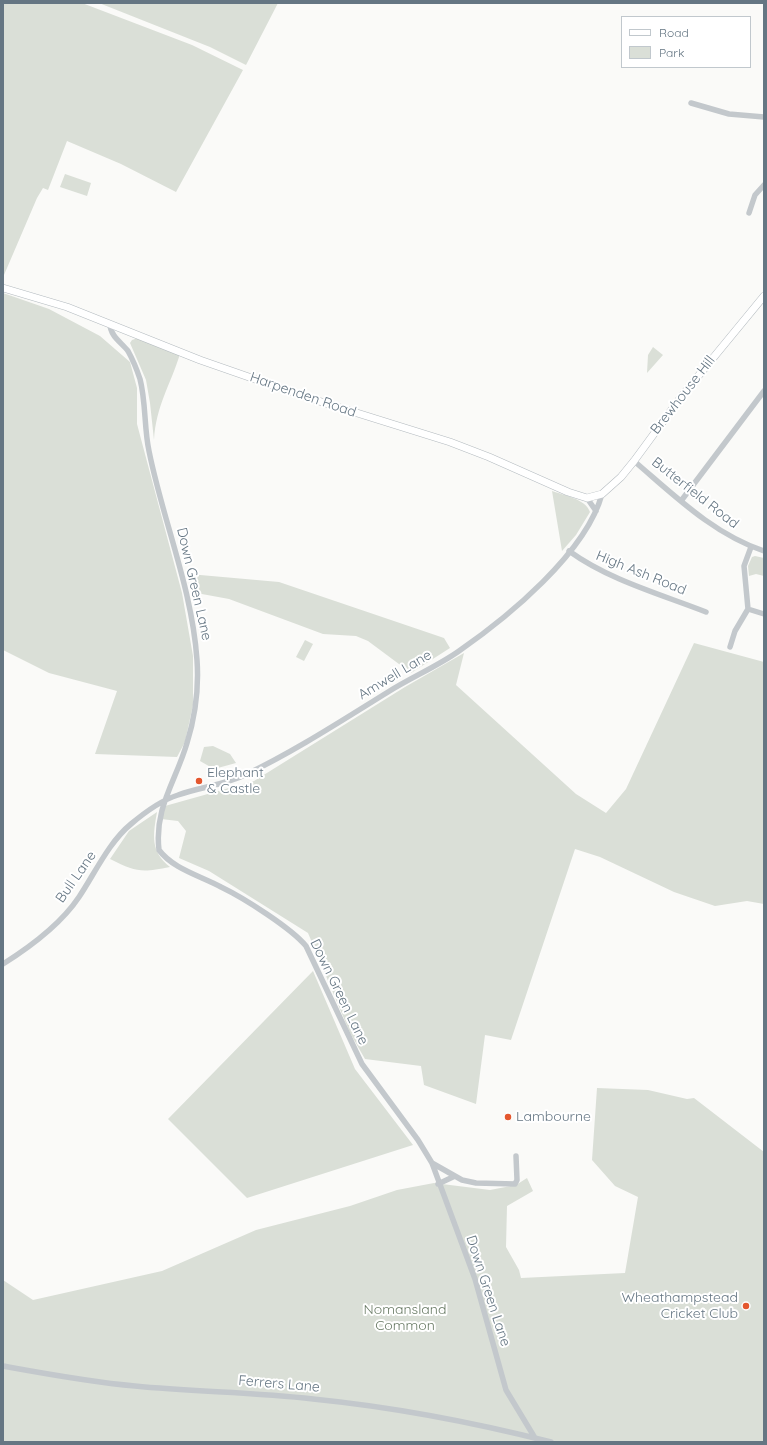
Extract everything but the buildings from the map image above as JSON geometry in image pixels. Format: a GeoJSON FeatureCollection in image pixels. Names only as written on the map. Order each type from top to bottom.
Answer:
{"type":"FeatureCollection","features":[{"type":"Feature","properties":{"kind":"street"},"geometry":{"type":"LineString","coordinates":[[691,103],[729,114],[764,117]]}},
{"type":"Feature","properties":{"kind":"street"},"geometry":{"type":"LineString","coordinates":[[749,213],[755,195],[764,185]]}},
{"type":"Feature","properties":{"kind":"street","name":"Harpenden Road"},"geometry":{"type":"LineString","coordinates":[[3,288],[67,307],[200,360],[295,393],[450,442],[489,457],[568,492],[587,498]]}},
{"type":"Feature","properties":{"kind":"street","name":"Brewhouse Hill"},"geometry":{"type":"LineString","coordinates":[[602,494],[634,462],[666,415],[764,296]]}},
{"type":"Feature","properties":{"kind":"street","name":"Down Green Lane"},"geometry":{"type":"LineString","coordinates":[[110,324],[112,333],[128,351],[140,380],[149,450],[185,587],[197,658],[198,685],[187,744],[164,801],[157,837],[159,850],[169,862],[222,887],[299,938],[311,957],[362,1064],[418,1140],[432,1163],[438,1184],[475,1279],[506,1390],[535,1438]]}},
{"type":"Feature","properties":{"kind":"street"},"geometry":{"type":"LineString","coordinates":[[682,501],[764,391]]}},
{"type":"Feature","properties":{"kind":"street","name":"Butterfield Road"},"geometry":{"type":"LineString","coordinates":[[634,462],[703,518],[734,539],[764,551]]}},
{"type":"Feature","properties":{"kind":"street"},"geometry":{"type":"LineString","coordinates":[[596,511],[587,498],[602,494]]}},
{"type":"Feature","properties":{"kind":"street","name":"Amwell Lane"},"geometry":{"type":"LineString","coordinates":[[164,801],[176,795],[239,778],[283,757],[418,674],[458,653],[528,597],[569,552],[596,511],[602,494]]}},
{"type":"Feature","properties":{"kind":"street"},"geometry":{"type":"LineString","coordinates":[[730,647],[735,631],[748,609],[744,566],[751,547]]}},
{"type":"Feature","properties":{"kind":"street","name":"High Ash Road"},"geometry":{"type":"LineString","coordinates":[[569,552],[605,573],[706,612]]}},
{"type":"Feature","properties":{"kind":"street"},"geometry":{"type":"LineString","coordinates":[[748,609],[764,614]]}},
{"type":"Feature","properties":{"kind":"street","name":"Bull Lane"},"geometry":{"type":"LineString","coordinates":[[3,964],[50,929],[65,914],[78,898],[105,855],[130,824],[164,801]]}},
{"type":"Feature","properties":{"kind":"street"},"geometry":{"type":"LineString","coordinates":[[432,1163],[455,1176],[476,1183],[515,1184],[517,1180],[516,1156]]}},
{"type":"Feature","properties":{"kind":"street"},"geometry":{"type":"LineString","coordinates":[[438,1184],[455,1176]]}},
{"type":"Feature","properties":{"kind":"street","name":"Ferrers Lane"},"geometry":{"type":"LineString","coordinates":[[3,1366],[60,1376],[133,1386],[314,1399],[458,1420],[551,1442]]}},
{"type":"Feature","properties":{"kind":"green space"},"geometry":{"type":"Polygon","coordinates":[[[3,3],[82,3],[192,45],[243,70],[176,192],[121,164],[67,141],[48,190],[43,188],[37,198],[4,275],[3,3]]]}},
{"type":"Feature","properties":{"kind":"green space"},"geometry":{"type":"Polygon","coordinates":[[[99,3],[278,3],[246,65],[210,47],[99,3]]]}},
{"type":"Feature","properties":{"kind":"green space"},"geometry":{"type":"Polygon","coordinates":[[[65,174],[91,183],[87,196],[60,187],[65,174]]]}},
{"type":"Feature","properties":{"kind":"green space"},"geometry":{"type":"Polygon","coordinates":[[[3,293],[49,309],[100,336],[130,362],[137,388],[137,424],[182,593],[193,656],[193,705],[185,742],[177,757],[95,754],[117,691],[49,673],[3,650],[3,293]]]}},
{"type":"Feature","properties":{"kind":"green space"},"geometry":{"type":"Polygon","coordinates":[[[138,338],[180,354],[160,406],[154,440],[146,380],[130,343],[132,340],[138,338]]]}},
{"type":"Feature","properties":{"kind":"green space"},"geometry":{"type":"Polygon","coordinates":[[[653,347],[663,355],[647,373],[648,355],[653,347]]]}},
{"type":"Feature","properties":{"kind":"green space"},"geometry":{"type":"Polygon","coordinates":[[[552,491],[579,501],[588,508],[590,512],[576,535],[562,551],[552,491]]]}},
{"type":"Feature","properties":{"kind":"green space"},"geometry":{"type":"Polygon","coordinates":[[[755,556],[764,558],[764,576],[756,574],[749,576],[748,566],[752,557],[755,556]]]}},
{"type":"Feature","properties":{"kind":"green space"},"geometry":{"type":"Polygon","coordinates":[[[189,574],[279,582],[444,638],[450,648],[411,673],[368,641],[356,636],[323,634],[229,599],[191,592],[189,574]]]}},
{"type":"Feature","properties":{"kind":"green space"},"geometry":{"type":"Polygon","coordinates":[[[305,640],[313,644],[304,661],[296,657],[305,640]]]}},
{"type":"Feature","properties":{"kind":"green space"},"geometry":{"type":"Polygon","coordinates":[[[694,643],[764,662],[764,904],[747,901],[715,906],[674,892],[600,857],[575,849],[511,1040],[485,1035],[476,1104],[424,1085],[421,1066],[365,1059],[350,1033],[308,933],[209,871],[179,858],[186,831],[178,821],[161,819],[165,806],[254,781],[405,687],[464,653],[456,685],[576,794],[606,813],[626,789],[694,643]]]}},
{"type":"Feature","properties":{"kind":"green space"},"geometry":{"type":"Polygon","coordinates":[[[213,746],[230,754],[236,763],[214,769],[200,761],[204,747],[213,746]]]}},
{"type":"Feature","properties":{"kind":"green space"},"geometry":{"type":"Polygon","coordinates":[[[157,812],[154,842],[159,855],[170,867],[145,871],[126,867],[110,859],[129,831],[157,812]]]}},
{"type":"Feature","properties":{"kind":"green space"},"geometry":{"type":"Polygon","coordinates":[[[313,971],[355,1069],[413,1145],[247,1198],[168,1119],[313,971]]]}},
{"type":"Feature","properties":{"kind":"green space","name":"Nomansland Common"},"geometry":{"type":"Polygon","coordinates":[[[597,1088],[648,1090],[687,1099],[694,1098],[764,1152],[764,1442],[3,1442],[3,1280],[33,1300],[162,1271],[256,1230],[350,1206],[397,1190],[434,1183],[490,1190],[516,1185],[527,1178],[533,1191],[507,1206],[506,1247],[519,1270],[521,1278],[625,1273],[638,1197],[615,1186],[592,1160],[597,1088]]]}},
{"type":"Feature","properties":{"kind":"place","name":"Elephant & Castle"},"geometry":{"type":"Point","coordinates":[199,781]}},
{"type":"Feature","properties":{"kind":"place","name":"Lambourne"},"geometry":{"type":"Point","coordinates":[508,1117]}},
{"type":"Feature","properties":{"kind":"place","name":"Wheathampstead Cricket Club"},"geometry":{"type":"Point","coordinates":[746,1306]}}]}
